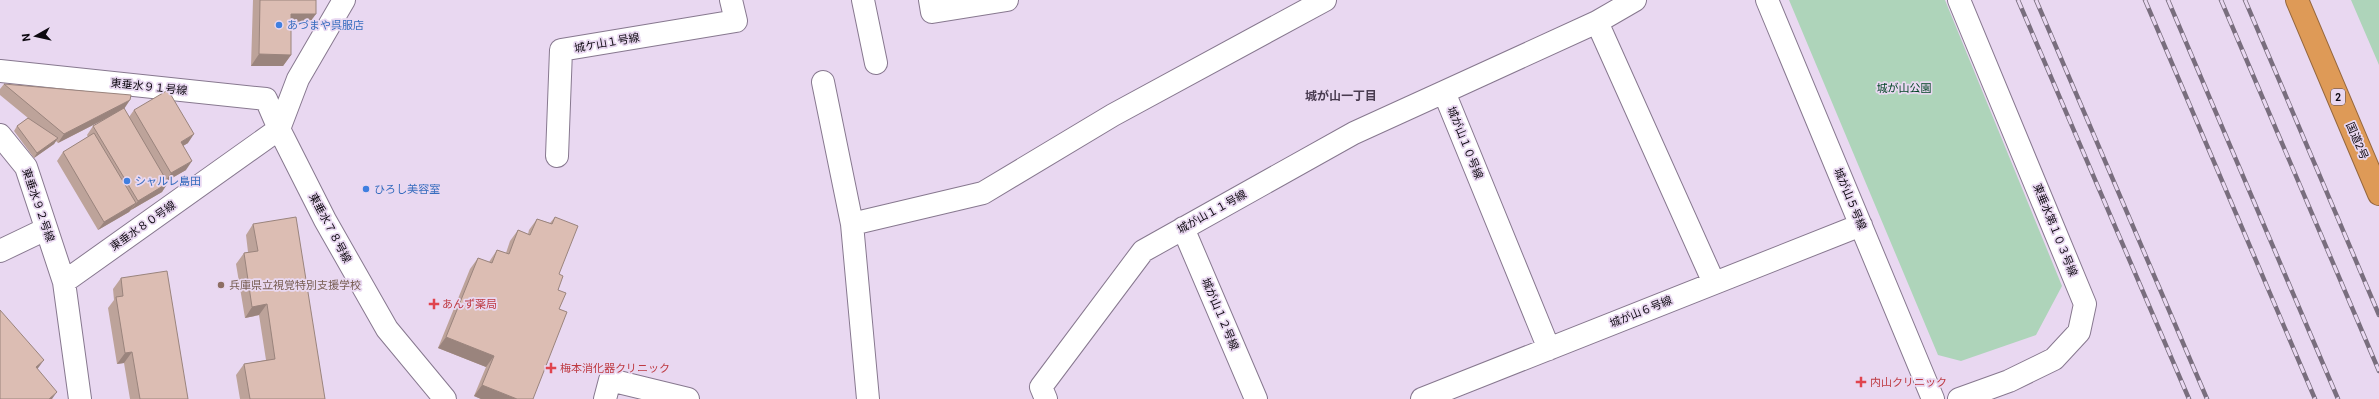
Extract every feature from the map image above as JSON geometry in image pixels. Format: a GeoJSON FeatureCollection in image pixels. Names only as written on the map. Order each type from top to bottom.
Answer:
{"type":"FeatureCollection","features":[{"type":"Feature","properties":{"kind":"highway","name":"国道2号"},"geometry":{"type":"LineString","coordinates":[[2297,0],[2379,194]]}},
{"type":"Feature","properties":{"kind":"street"},"geometry":{"type":"LineString","coordinates":[[279,129],[298,79],[344,0]]}},
{"type":"Feature","properties":{"kind":"street","name":"城ケ山１号線"},"geometry":{"type":"LineString","coordinates":[[557,156],[561,50],[736,21],[731,0]]}},
{"type":"Feature","properties":{"kind":"street"},"geometry":{"type":"LineString","coordinates":[[863,0],[876,63]]}},
{"type":"Feature","properties":{"kind":"street"},"geometry":{"type":"LineString","coordinates":[[930,0],[932,12],[1007,0]]}},
{"type":"Feature","properties":{"kind":"street"},"geometry":{"type":"LineString","coordinates":[[852,224],[983,193],[1113,115],[1325,0]]}},
{"type":"Feature","properties":{"kind":"street"},"geometry":{"type":"LineString","coordinates":[[1444,92],[1597,22],[1635,0]]}},
{"type":"Feature","properties":{"kind":"street","name":"城が山５号線"},"geometry":{"type":"LineString","coordinates":[[1767,0],[1933,399]]}},
{"type":"Feature","properties":{"kind":"street","name":"東垂水第１０３号線"},"geometry":{"type":"LineString","coordinates":[[1959,0],[2085,304],[2080,332],[2054,359],[2009,381],[1959,399]]}},
{"type":"Feature","properties":{"kind":"street"},"geometry":{"type":"LineString","coordinates":[[1597,22],[1714,283]]}},
{"type":"Feature","properties":{"kind":"street","name":"東垂水９１号線"},"geometry":{"type":"LineString","coordinates":[[0,71],[266,99],[279,129]]}},
{"type":"Feature","properties":{"kind":"street"},"geometry":{"type":"LineString","coordinates":[[823,82],[852,224],[868,399]]}},
{"type":"Feature","properties":{"kind":"street","name":"城が山１１号線"},"geometry":{"type":"LineString","coordinates":[[1046,399],[1041,387],[1143,251],[1354,133],[1444,92]]}},
{"type":"Feature","properties":{"kind":"street","name":"城が山１０号線"},"geometry":{"type":"LineString","coordinates":[[1444,92],[1549,349]]}},
{"type":"Feature","properties":{"kind":"street","name":"東垂水８０号線"},"geometry":{"type":"LineString","coordinates":[[64,282],[279,129]]}},
{"type":"Feature","properties":{"kind":"street","name":"東垂水７８号線"},"geometry":{"type":"LineString","coordinates":[[279,129],[325,220],[387,329],[445,399]]}},
{"type":"Feature","properties":{"kind":"street","name":"東垂水９２号線"},"geometry":{"type":"LineString","coordinates":[[0,135],[26,167],[64,282]]}},
{"type":"Feature","properties":{"kind":"street","name":"城が山６号線"},"geometry":{"type":"LineString","coordinates":[[1422,399],[1861,225]]}},
{"type":"Feature","properties":{"kind":"street","name":"城が山１２号線"},"geometry":{"type":"LineString","coordinates":[[1184,228],[1256,399]]}},
{"type":"Feature","properties":{"kind":"street"},"geometry":{"type":"LineString","coordinates":[[0,251],[46,229]]}},
{"type":"Feature","properties":{"kind":"street"},"geometry":{"type":"LineString","coordinates":[[64,282],[80,399]]}},
{"type":"Feature","properties":{"kind":"street"},"geometry":{"type":"LineString","coordinates":[[605,399],[610,380],[688,399]]}},
{"type":"Feature","properties":{"kind":"green space","name":"城が山公園"},"geometry":{"type":"Polygon","coordinates":[[[1789,0],[1945,0],[2062,286],[2036,335],[1961,361],[1938,355],[1789,0]]]}},
{"type":"Feature","properties":{"kind":"green space"},"geometry":{"type":"Polygon","coordinates":[[[2351,0],[2379,0],[2379,65],[2351,0]]]}},
{"type":"Feature","properties":{"kind":"building"},"geometry":{"type":"Polygon","coordinates":[[[260,0],[316,0],[316,14],[291,14],[291,55],[259,54],[260,0]]]}},
{"type":"Feature","properties":{"kind":"building"},"geometry":{"type":"Polygon","coordinates":[[[4,84],[131,95],[130,100],[64,134],[4,84]]]}},
{"type":"Feature","properties":{"kind":"building"},"geometry":{"type":"Polygon","coordinates":[[[168,90],[194,134],[181,142],[192,161],[171,173],[134,110],[168,90]]]}},
{"type":"Feature","properties":{"kind":"building"},"geometry":{"type":"Polygon","coordinates":[[[124,108],[168,183],[138,201],[93,126],[124,108]]]}},
{"type":"Feature","properties":{"kind":"building"},"geometry":{"type":"Polygon","coordinates":[[[28,118],[58,138],[37,153],[17,126],[28,118]]]}},
{"type":"Feature","properties":{"kind":"building"},"geometry":{"type":"Polygon","coordinates":[[[94,133],[136,203],[104,222],[63,152],[94,133]]]}},
{"type":"Feature","properties":{"kind":"building"},"geometry":{"type":"Polygon","coordinates":[[[296,217],[325,399],[250,399],[244,364],[275,359],[267,304],[252,307],[244,253],[258,251],[253,224],[296,217]]]}},
{"type":"Feature","properties":{"kind":"building"},"geometry":{"type":"Polygon","coordinates":[[[555,217],[578,226],[559,274],[563,276],[558,290],[566,293],[559,309],[567,312],[533,399],[517,399],[482,385],[494,356],[446,337],[478,258],[492,263],[497,250],[509,254],[518,230],[530,235],[537,219],[552,224],[555,217]]]}},
{"type":"Feature","properties":{"kind":"building"},"geometry":{"type":"Polygon","coordinates":[[[167,271],[188,399],[140,399],[132,352],[125,353],[116,297],[123,296],[121,278],[167,271]]]}},
{"type":"Feature","properties":{"kind":"building"},"geometry":{"type":"Polygon","coordinates":[[[0,310],[44,360],[36,367],[57,392],[49,399],[0,399],[0,310]]]}},
{"type":"Feature","properties":{"kind":"railway"},"geometry":{"type":"LineString","coordinates":[[2018,0],[2189,399]]}},
{"type":"Feature","properties":{"kind":"railway"},"geometry":{"type":"LineString","coordinates":[[2036,0],[2207,399]]}},
{"type":"Feature","properties":{"kind":"railway"},"geometry":{"type":"LineString","coordinates":[[2145,0],[2315,399]]}},
{"type":"Feature","properties":{"kind":"railway"},"geometry":{"type":"LineString","coordinates":[[2168,0],[2338,399]]}},
{"type":"Feature","properties":{"kind":"railway"},"geometry":{"type":"LineString","coordinates":[[2221,0],[2379,371]]}},
{"type":"Feature","properties":{"kind":"railway"},"geometry":{"type":"LineString","coordinates":[[2245,0],[2379,315]]}},
{"type":"Feature","properties":{"kind":"place","name":"あづまや呉服店"},"geometry":{"type":"Point","coordinates":[279,25]}},
{"type":"Feature","properties":{"kind":"place","name":"シャルレ島田"},"geometry":{"type":"Point","coordinates":[127,181]}},
{"type":"Feature","properties":{"kind":"place","name":"ひろし美容室"},"geometry":{"type":"Point","coordinates":[366,189]}},
{"type":"Feature","properties":{"kind":"place","name":"兵庫県立視覚特別支援学校"},"geometry":{"type":"Point","coordinates":[221,285]}},
{"type":"Feature","properties":{"kind":"place","name":"あんず薬局"},"geometry":{"type":"Point","coordinates":[434,304]}},
{"type":"Feature","properties":{"kind":"place","name":"梅本消化器クリニック"},"geometry":{"type":"Point","coordinates":[551,368]}},
{"type":"Feature","properties":{"kind":"place","name":"内山クリニック"},"geometry":{"type":"Point","coordinates":[1861,382]}},
{"type":"Feature","properties":{"kind":"district","name":"城が山一丁目"},"geometry":{"type":"Point","coordinates":[1341,96]}}]}
